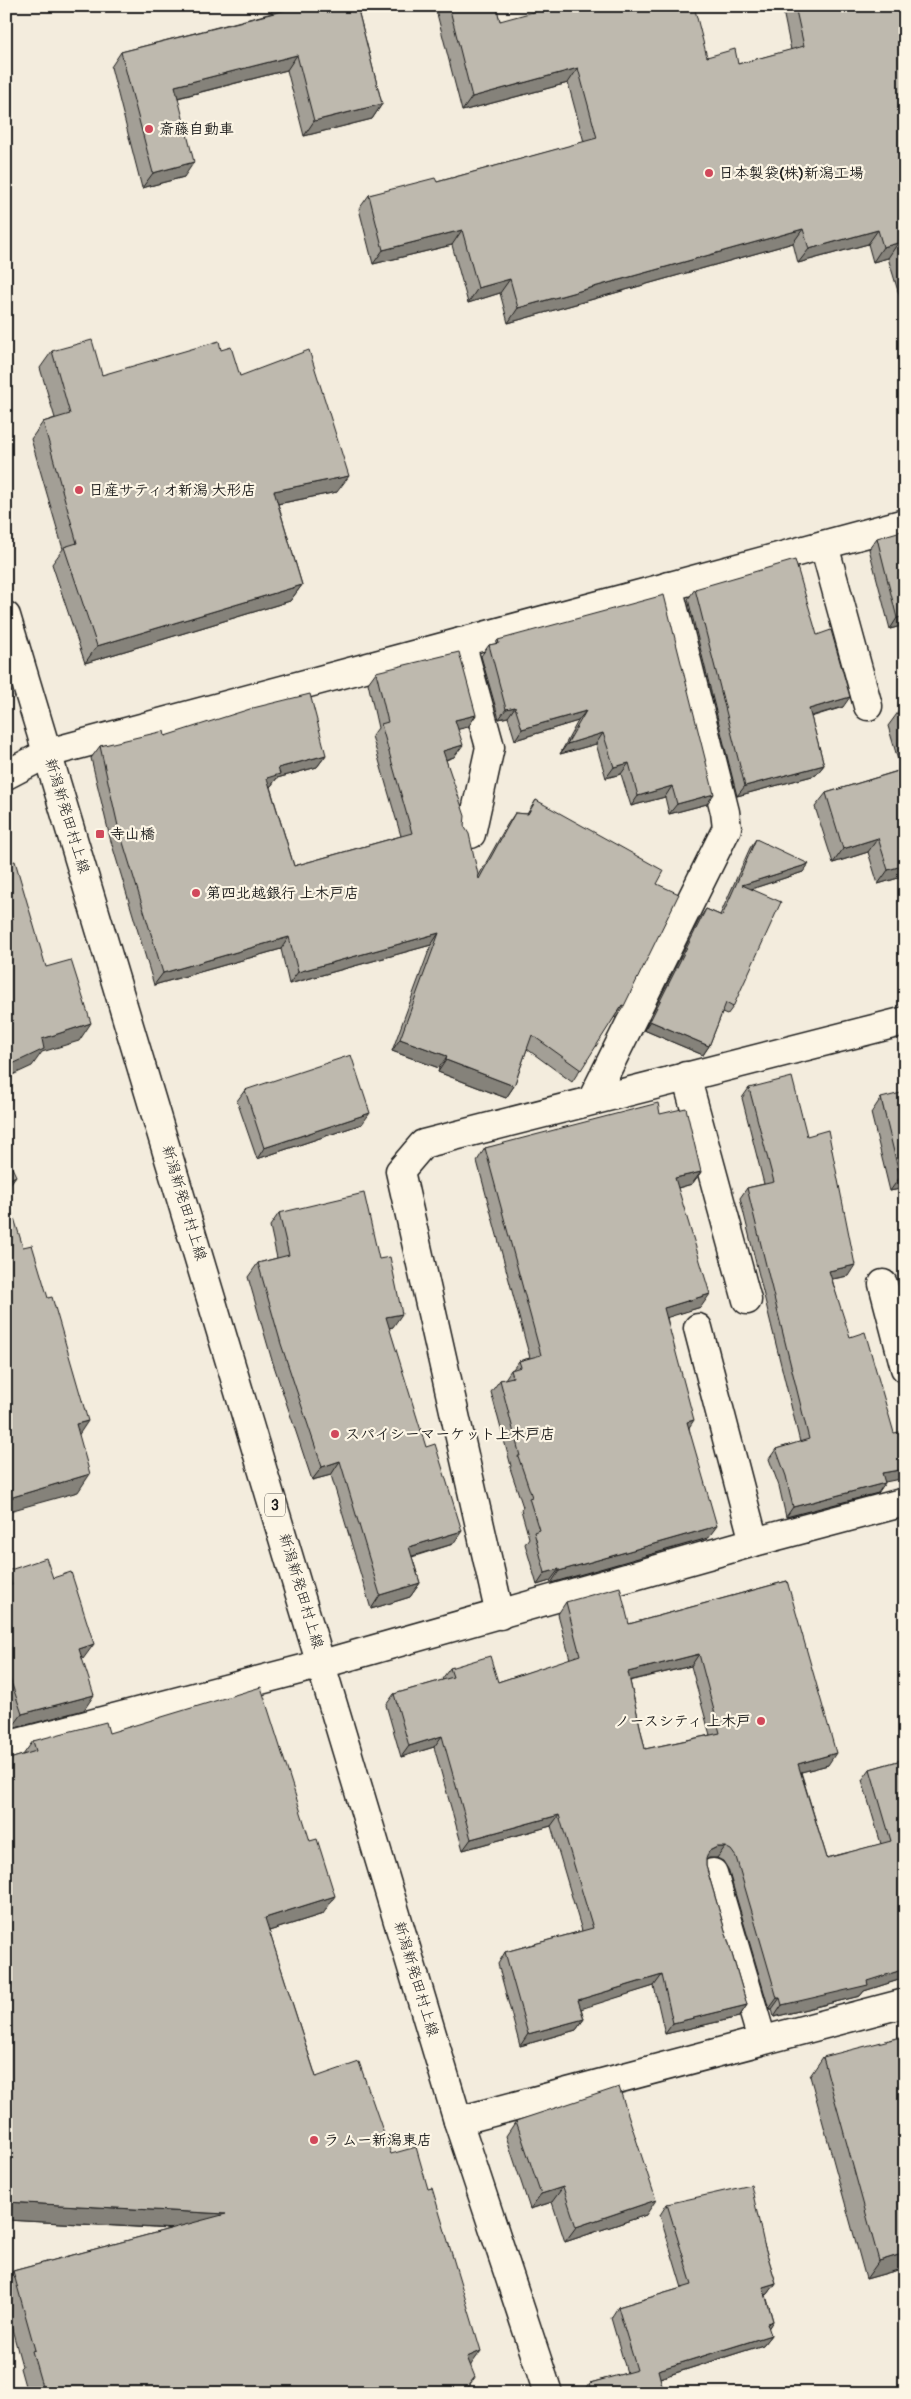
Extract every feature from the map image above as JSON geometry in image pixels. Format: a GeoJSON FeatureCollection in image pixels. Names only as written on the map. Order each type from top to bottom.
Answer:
{"type":"FeatureCollection","features":[{"type":"Feature","properties":{"kind":"street"},"geometry":{"type":"LineString","coordinates":[[6,775],[48,753],[905,523]]}},
{"type":"Feature","properties":{"kind":"street"},"geometry":{"type":"LineString","coordinates":[[824,545],[868,706]]}},
{"type":"Feature","properties":{"kind":"street"},"geometry":{"type":"LineString","coordinates":[[592,1100],[727,828],[725,812],[668,586]]}},
{"type":"Feature","properties":{"kind":"street","name":"新潟新発田村上線"},"geometry":{"type":"LineString","coordinates":[[6,616],[458,2121],[548,2393]]}},
{"type":"Feature","properties":{"kind":"street"},"geometry":{"type":"LineString","coordinates":[[461,642],[490,747],[471,834]]}},
{"type":"Feature","properties":{"kind":"street"},"geometry":{"type":"LineString","coordinates":[[500,1615],[400,1171],[423,1144],[905,1021]]}},
{"type":"Feature","properties":{"kind":"street"},"geometry":{"type":"LineString","coordinates":[[686,1076],[747,1300]]}},
{"type":"Feature","properties":{"kind":"street"},"geometry":{"type":"LineString","coordinates":[[883,1284],[905,1368]]}},
{"type":"Feature","properties":{"kind":"street"},"geometry":{"type":"LineString","coordinates":[[698,1328],[754,1542]]}},
{"type":"Feature","properties":{"kind":"street"},"geometry":{"type":"LineString","coordinates":[[6,1746],[322,1664],[754,1542],[905,1502]]}},
{"type":"Feature","properties":{"kind":"street"},"geometry":{"type":"LineString","coordinates":[[713,1872],[762,2040]]}},
{"type":"Feature","properties":{"kind":"street"},"geometry":{"type":"LineString","coordinates":[[458,2121],[905,2003]]}},
{"type":"Feature","properties":{"kind":"building"},"geometry":{"type":"Polygon","coordinates":[[[285,6],[357,6],[382,104],[314,121],[297,55],[175,86],[194,162],[153,173],[121,52],[286,10],[285,6]]]}},
{"type":"Feature","properties":{"kind":"building","name":"日本製袋(株)新潟工場"},"geometry":{"type":"Polygon","coordinates":[[[449,6],[496,6],[500,21],[555,6],[694,6],[707,57],[735,49],[738,64],[804,46],[795,6],[905,6],[905,265],[898,243],[883,247],[878,230],[809,249],[803,229],[518,308],[510,279],[478,288],[462,230],[383,250],[369,195],[435,178],[437,182],[597,138],[578,68],[472,97],[449,6]]]}},
{"type":"Feature","properties":{"kind":"building"},"geometry":{"type":"Polygon","coordinates":[[[6,203],[11,224],[6,225],[6,203]]]}},
{"type":"Feature","properties":{"kind":"building"},"geometry":{"type":"Polygon","coordinates":[[[92,340],[102,375],[219,341],[221,350],[231,347],[240,376],[309,350],[349,476],[274,491],[302,585],[97,646],[64,547],[77,543],[43,422],[70,414],[52,351],[92,340]]]}},
{"type":"Feature","properties":{"kind":"building"},"geometry":{"type":"Polygon","coordinates":[[[905,530],[905,616],[897,618],[877,538],[905,530]]]}},
{"type":"Feature","properties":{"kind":"building"},"geometry":{"type":"Polygon","coordinates":[[[795,560],[817,635],[831,630],[850,697],[809,709],[824,765],[745,786],[695,589],[795,560]]]}},
{"type":"Feature","properties":{"kind":"building"},"geometry":{"type":"Polygon","coordinates":[[[664,595],[714,794],[677,804],[672,786],[638,796],[629,763],[614,767],[603,733],[567,744],[586,711],[522,729],[515,707],[506,709],[489,645],[499,643],[498,640],[664,595]]]}},
{"type":"Feature","properties":{"kind":"building"},"geometry":{"type":"Polygon","coordinates":[[[459,652],[476,715],[455,720],[463,745],[443,751],[465,816],[464,826],[469,834],[479,879],[515,813],[528,814],[536,800],[664,871],[657,884],[679,894],[624,1006],[622,1005],[581,1070],[532,1035],[514,1086],[446,1060],[447,1056],[400,1039],[439,933],[298,972],[289,937],[163,973],[118,826],[100,746],[164,731],[165,736],[253,708],[310,694],[326,755],[278,768],[280,774],[267,778],[294,866],[412,833],[381,724],[388,722],[376,672],[459,652]]]}},
{"type":"Feature","properties":{"kind":"building"},"geometry":{"type":"Polygon","coordinates":[[[905,709],[905,731],[899,711],[905,709]]]}},
{"type":"Feature","properties":{"kind":"building"},"geometry":{"type":"Polygon","coordinates":[[[905,769],[905,865],[888,870],[878,838],[843,849],[826,793],[905,769]]]}},
{"type":"Feature","properties":{"kind":"building"},"geometry":{"type":"Polygon","coordinates":[[[756,839],[809,864],[742,885],[781,902],[733,1007],[726,1003],[709,1046],[650,1021],[706,909],[722,916],[756,839]]]}},
{"type":"Feature","properties":{"kind":"building"},"geometry":{"type":"Polygon","coordinates":[[[15,861],[46,967],[71,960],[91,1023],[42,1039],[44,1049],[6,1067],[6,863],[15,861]]]}},
{"type":"Feature","properties":{"kind":"building"},"geometry":{"type":"Polygon","coordinates":[[[351,1055],[370,1113],[264,1148],[245,1090],[351,1055]]]}},
{"type":"Feature","properties":{"kind":"building"},"geometry":{"type":"Polygon","coordinates":[[[792,1077],[807,1136],[828,1130],[855,1265],[829,1271],[850,1337],[865,1332],[894,1433],[905,1431],[905,1469],[882,1473],[885,1483],[793,1507],[786,1476],[776,1449],[809,1439],[747,1188],[774,1182],[749,1088],[792,1077]]]}},
{"type":"Feature","properties":{"kind":"building"},"geometry":{"type":"Polygon","coordinates":[[[905,1092],[905,1176],[900,1177],[881,1098],[905,1092]]]}},
{"type":"Feature","properties":{"kind":"building"},"geometry":{"type":"Polygon","coordinates":[[[658,1103],[660,1114],[686,1108],[701,1172],[675,1178],[710,1294],[664,1308],[694,1420],[687,1422],[717,1526],[559,1571],[559,1569],[545,1573],[534,1532],[539,1530],[529,1498],[532,1497],[518,1456],[520,1456],[500,1380],[513,1377],[511,1370],[521,1367],[519,1361],[541,1355],[485,1148],[658,1103]]]}},
{"type":"Feature","properties":{"kind":"building"},"geometry":{"type":"Polygon","coordinates":[[[6,1155],[16,1176],[6,1181],[6,1155]]]}},
{"type":"Feature","properties":{"kind":"building"},"geometry":{"type":"Polygon","coordinates":[[[6,1192],[23,1247],[32,1245],[48,1298],[52,1297],[88,1421],[76,1424],[90,1474],[6,1499],[6,1192]]]}},
{"type":"Feature","properties":{"kind":"building"},"geometry":{"type":"Polygon","coordinates":[[[364,1193],[379,1259],[390,1257],[402,1314],[386,1317],[426,1447],[435,1444],[462,1531],[409,1547],[420,1583],[380,1595],[340,1461],[322,1467],[281,1344],[258,1263],[289,1255],[279,1213],[364,1193]]]}},
{"type":"Feature","properties":{"kind":"building"},"geometry":{"type":"Polygon","coordinates":[[[46,1558],[53,1578],[71,1572],[94,1644],[79,1649],[94,1695],[22,1714],[6,1667],[6,1587],[12,1585],[7,1571],[46,1558]]]}},
{"type":"Feature","properties":{"kind":"building"},"geometry":{"type":"Polygon","coordinates":[[[787,1581],[836,1753],[798,1764],[827,1858],[891,1841],[870,1769],[905,1759],[905,1969],[867,1981],[868,1985],[782,2005],[780,1998],[777,1998],[736,1857],[731,1850],[725,1847],[717,1847],[709,1851],[706,1866],[747,2005],[673,2023],[662,1975],[578,2000],[584,2019],[528,2034],[505,1952],[593,1928],[559,1815],[471,1839],[442,1736],[409,1746],[394,1694],[453,1677],[450,1668],[490,1656],[498,1682],[580,1655],[566,1602],[620,1587],[629,1624],[787,1581]],[[699,1654],[628,1672],[645,1749],[720,1733],[699,1654]]]}},
{"type":"Feature","properties":{"kind":"building"},"geometry":{"type":"Polygon","coordinates":[[[261,1687],[310,1841],[317,1839],[335,1896],[265,1918],[316,2077],[359,2062],[391,2154],[416,2147],[428,2189],[432,2188],[481,2351],[467,2357],[475,2377],[462,2393],[44,2393],[32,2351],[35,2350],[13,2271],[226,2214],[6,2202],[6,1760],[36,1751],[33,1741],[106,1722],[109,1733],[261,1687]]]}},
{"type":"Feature","properties":{"kind":"building"},"geometry":{"type":"Polygon","coordinates":[[[905,2036],[905,2253],[879,2261],[823,2057],[905,2036]]]}},
{"type":"Feature","properties":{"kind":"building"},"geometry":{"type":"Polygon","coordinates":[[[619,2087],[656,2200],[576,2227],[563,2187],[541,2194],[516,2121],[619,2087]]]}},
{"type":"Feature","properties":{"kind":"building"},"geometry":{"type":"Polygon","coordinates":[[[751,2185],[764,2244],[776,2283],[763,2287],[773,2321],[767,2323],[771,2335],[658,2370],[664,2393],[593,2393],[590,2383],[637,2370],[618,2307],[692,2285],[667,2204],[751,2185]]]}},
{"type":"Feature","properties":{"kind":"place","name":"斎藤自動車"},"geometry":{"type":"Point","coordinates":[149,129]}},
{"type":"Feature","properties":{"kind":"place","name":"日本製袋(株)新潟工場"},"geometry":{"type":"Point","coordinates":[709,173]}},
{"type":"Feature","properties":{"kind":"place","name":"日産サティオ新潟 大形店"},"geometry":{"type":"Point","coordinates":[79,490]}},
{"type":"Feature","properties":{"kind":"place","name":"寺山橋"},"geometry":{"type":"Point","coordinates":[100,834]}},
{"type":"Feature","properties":{"kind":"place","name":"第四北越銀行 上木戸店"},"geometry":{"type":"Point","coordinates":[196,893]}},
{"type":"Feature","properties":{"kind":"place","name":"スパイシーマーケット上木戸店"},"geometry":{"type":"Point","coordinates":[335,1434]}},
{"type":"Feature","properties":{"kind":"place","name":"ノースシティ 上木戸"},"geometry":{"type":"Point","coordinates":[761,1721]}},
{"type":"Feature","properties":{"kind":"place","name":"ラ ムー新潟東店"},"geometry":{"type":"Point","coordinates":[314,2140]}}]}
